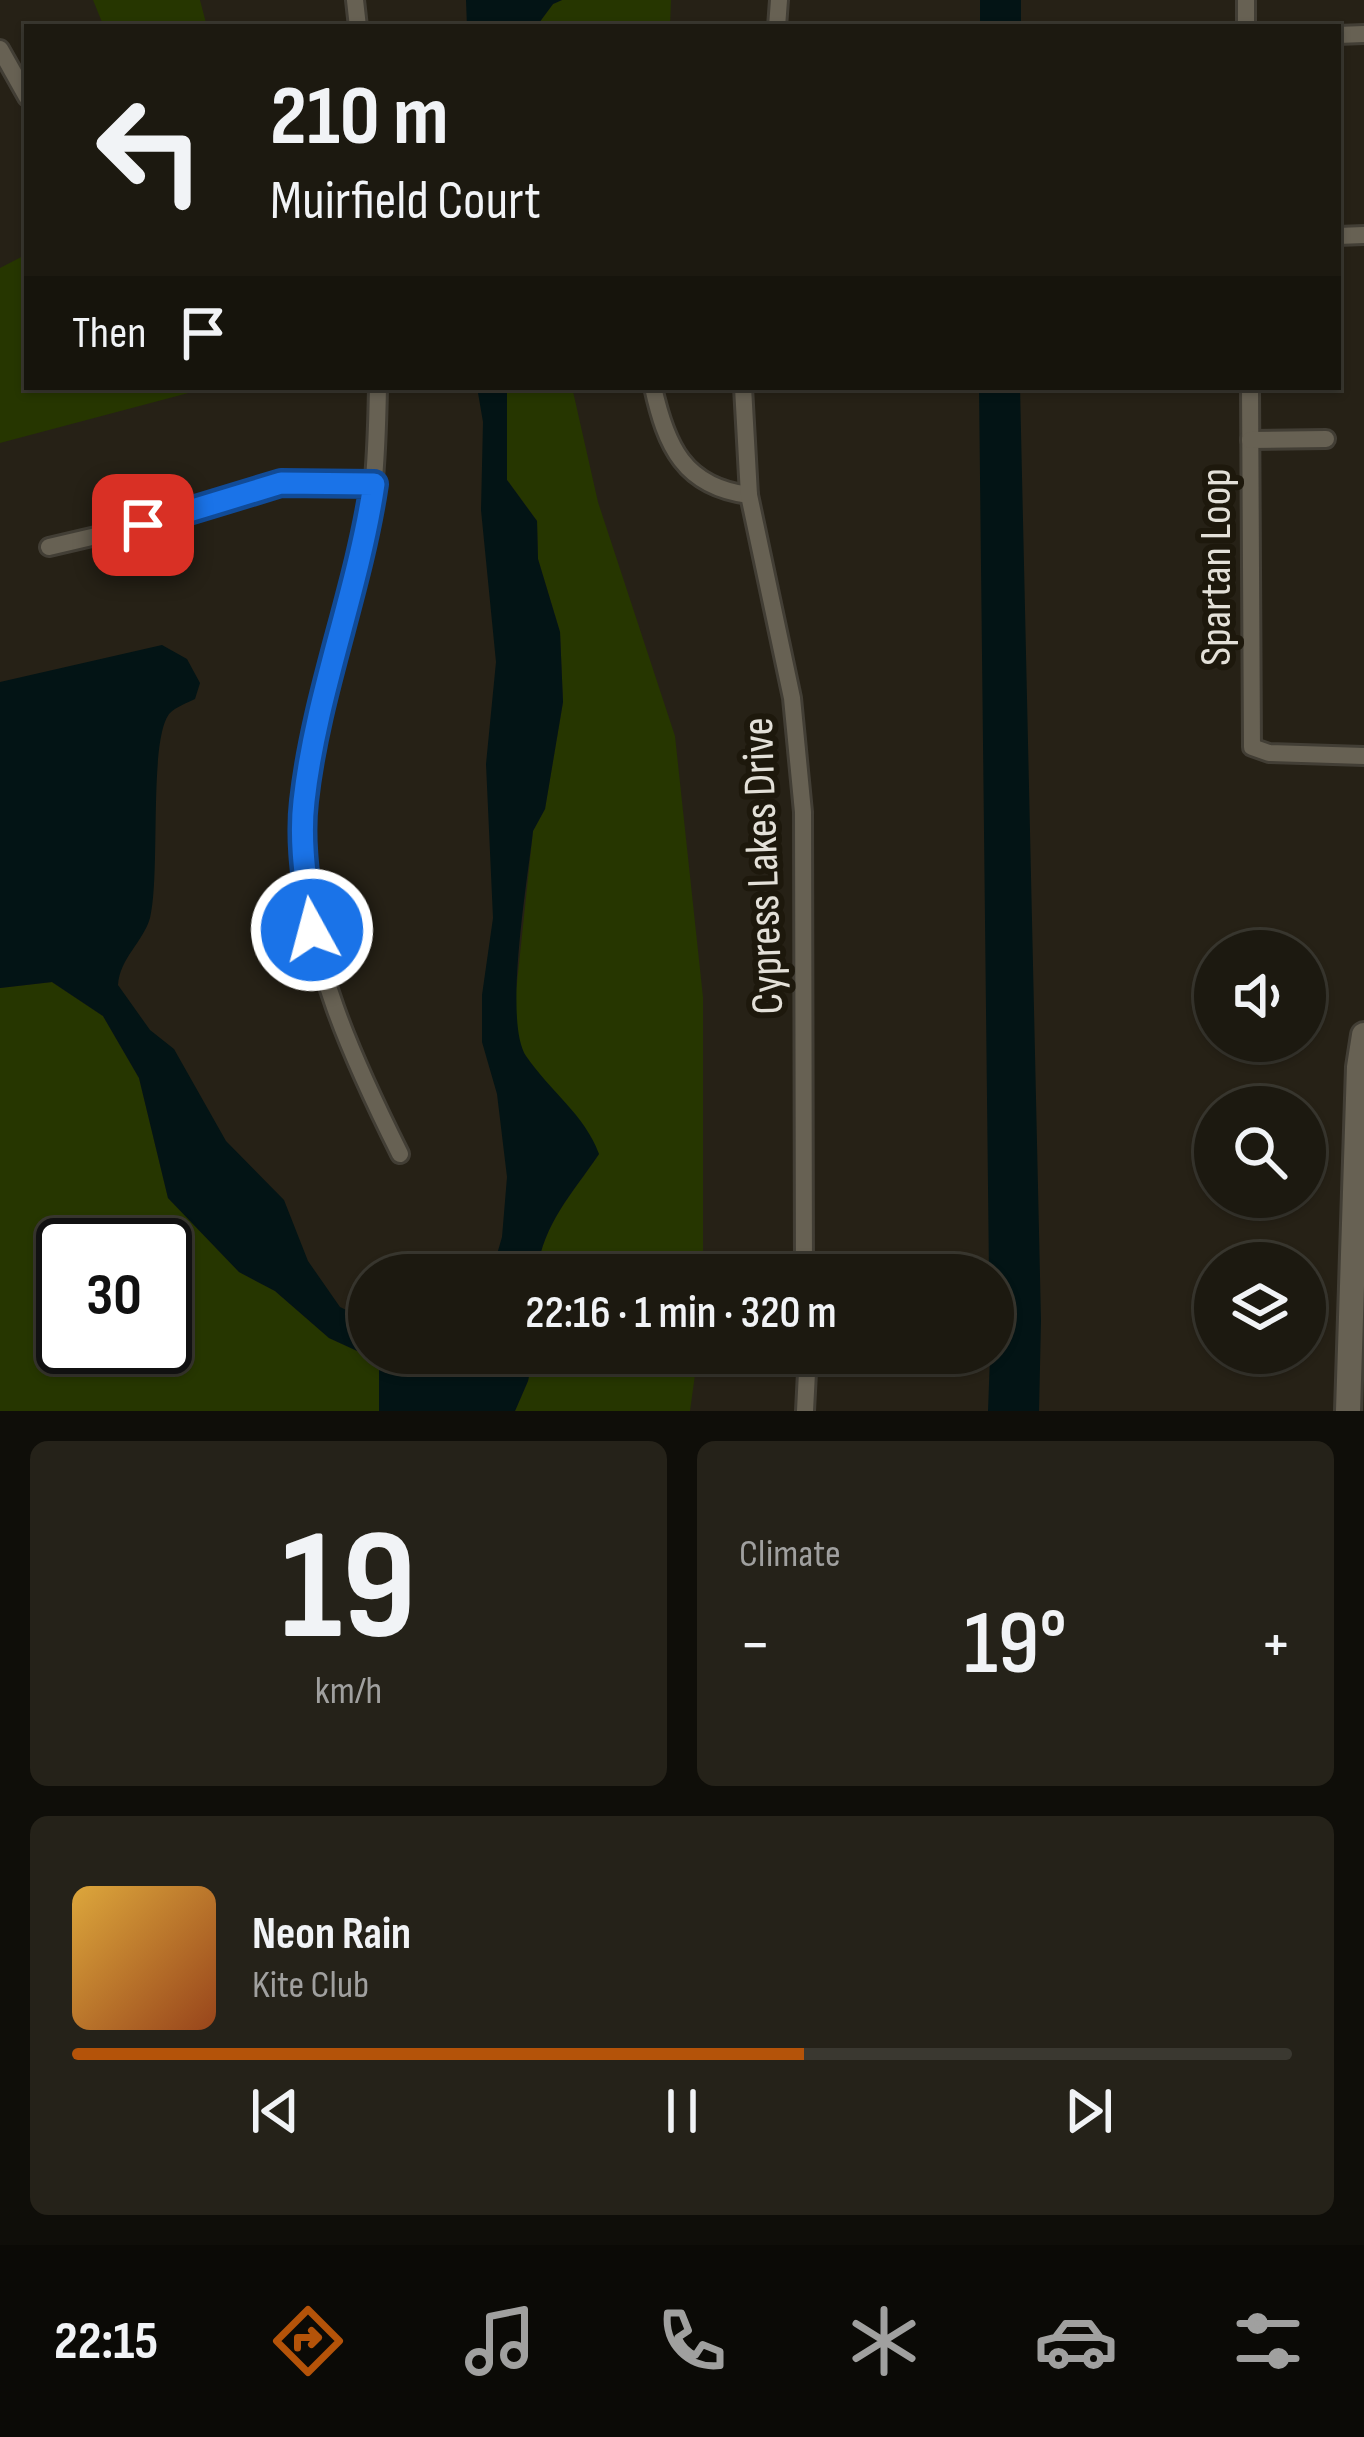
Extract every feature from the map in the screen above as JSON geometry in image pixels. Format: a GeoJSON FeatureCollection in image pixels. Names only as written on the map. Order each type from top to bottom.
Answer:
{"type":"FeatureCollection","features":[{"type":"Feature","properties":{"kind":"street"},"geometry":{"type":"LineString","coordinates":[[0,49],[24,93]]}},
{"type":"Feature","properties":{"kind":"street"},"geometry":{"type":"LineString","coordinates":[[378,390],[374,484],[364,550],[311,752],[302,852],[312,930],[329,994],[360,1073],[400,1154]]}},
{"type":"Feature","properties":{"kind":"street"},"geometry":{"type":"LineString","coordinates":[[654,390],[662,426],[680,459],[698,478],[723,492],[749,495]]}},
{"type":"Feature","properties":{"kind":"street","name":"Cypress Lakes Drive"},"geometry":{"type":"LineString","coordinates":[[743,390],[749,495],[792,698],[803,812],[804,1254]]}},
{"type":"Feature","properties":{"kind":"street","name":"Spartan Loop"},"geometry":{"type":"LineString","coordinates":[[1250,390],[1252,747],[1268,753],[1364,756]]}},
{"type":"Feature","properties":{"kind":"street"},"geometry":{"type":"LineString","coordinates":[[1250,440],[1326,439]]}},
{"type":"Feature","properties":{"kind":"street"},"geometry":{"type":"LineString","coordinates":[[49,547],[143,525],[281,483],[374,484]]}},
{"type":"Feature","properties":{"kind":"street"},"geometry":{"type":"LineString","coordinates":[[1348,1411],[1359,1219],[1359,1067],[1364,1035]]}},
{"type":"Feature","properties":{"kind":"street"},"geometry":{"type":"LineString","coordinates":[[805,1411],[807,1374]]}},
{"type":"Feature","properties":{"kind":"green space"},"geometry":{"type":"Polygon","coordinates":[[[93,0],[200,0],[206,24],[103,24],[93,0]]]}},
{"type":"Feature","properties":{"kind":"green space"},"geometry":{"type":"Polygon","coordinates":[[[562,0],[671,0],[670,24],[538,24],[562,0]]]}},
{"type":"Feature","properties":{"kind":"green space"},"geometry":{"type":"Polygon","coordinates":[[[24,256],[24,390],[200,390],[0,443],[0,268],[24,256]]]}},
{"type":"Feature","properties":{"kind":"green space"},"geometry":{"type":"Polygon","coordinates":[[[507,390],[573,390],[598,502],[675,736],[703,997],[703,1254],[541,1254],[568,1197],[599,1154],[524,1054],[514,1011],[533,831],[545,809],[563,702],[560,632],[538,559],[537,521],[507,480],[507,390]]]}},
{"type":"Feature","properties":{"kind":"green space"},"geometry":{"type":"Polygon","coordinates":[[[52,982],[103,1016],[139,1078],[168,1198],[187,1218],[36,1218],[36,1374],[192,1374],[192,1223],[239,1272],[275,1291],[329,1338],[348,1347],[348,1374],[379,1374],[379,1411],[0,1411],[0,988],[52,982]]]}},
{"type":"Feature","properties":{"kind":"green space"},"geometry":{"type":"Polygon","coordinates":[[[530,1374],[695,1374],[690,1411],[515,1411],[530,1374]]]}},
{"type":"Feature","properties":{"kind":"shaded area"},"geometry":{"type":"Polygon","coordinates":[[[466,0],[562,0],[538,24],[467,24],[466,0]]]}},
{"type":"Feature","properties":{"kind":"shaded area"},"geometry":{"type":"Polygon","coordinates":[[[980,0],[1021,0],[1021,24],[980,24],[980,0]]]}},
{"type":"Feature","properties":{"kind":"shaded area"},"geometry":{"type":"Polygon","coordinates":[[[478,390],[507,390],[507,480],[537,521],[538,559],[560,632],[563,702],[545,809],[533,831],[517,982],[519,1038],[526,1056],[585,1127],[599,1154],[568,1197],[541,1254],[497,1254],[507,1177],[497,1094],[482,1042],[482,995],[493,918],[486,764],[496,662],[481,510],[483,422],[478,390]]]}},
{"type":"Feature","properties":{"kind":"shaded area"},"geometry":{"type":"Polygon","coordinates":[[[979,390],[1020,390],[1041,1321],[1039,1411],[988,1411],[989,1374],[1014,1374],[1014,1254],[989,1254],[979,390]]]}},
{"type":"Feature","properties":{"kind":"shaded area"},"geometry":{"type":"Polygon","coordinates":[[[162,645],[187,659],[200,683],[195,699],[170,713],[163,727],[150,918],[118,985],[150,1030],[174,1049],[226,1141],[284,1200],[308,1261],[340,1307],[348,1311],[348,1347],[329,1338],[275,1291],[239,1272],[168,1198],[139,1078],[103,1016],[52,982],[0,988],[0,682],[162,645]]]}},
{"type":"Feature","properties":{"kind":"shaded area"},"geometry":{"type":"Polygon","coordinates":[[[379,1374],[530,1374],[515,1411],[379,1411],[379,1374]]]}},
{"type":"Feature","properties":{"kind":"route"},"geometry":{"type":"LineString","coordinates":[[143,525],[281,483],[374,484],[364,550],[311,752],[303,805],[302,852],[312,930]]}}]}
